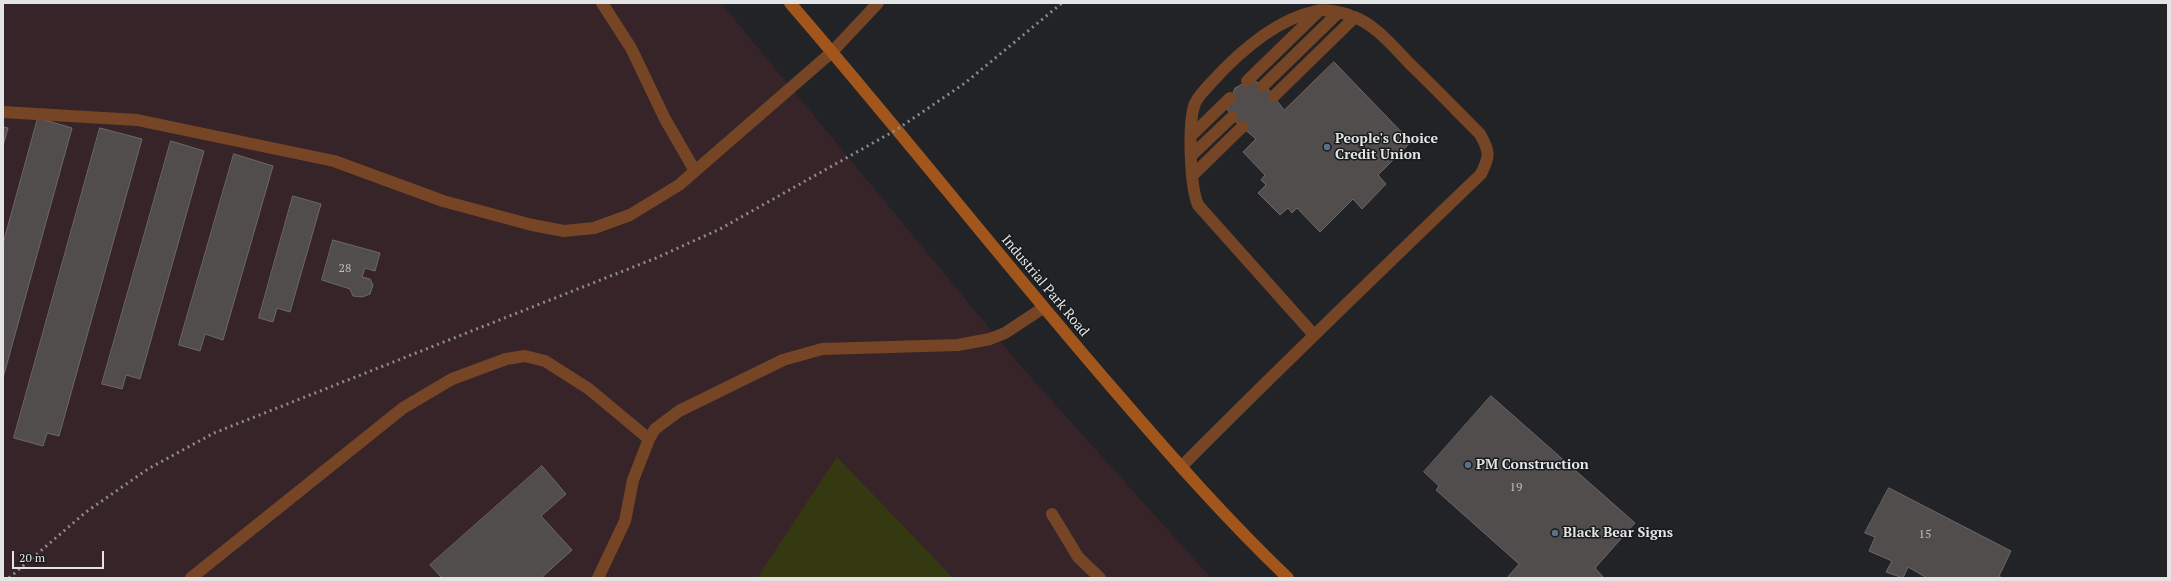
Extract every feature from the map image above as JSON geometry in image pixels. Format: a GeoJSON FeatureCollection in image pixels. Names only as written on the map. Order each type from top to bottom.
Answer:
{"type":"FeatureCollection","features":[{"type":"Feature","properties":{"kind":"main road","name":"Industrial Park Road"},"geometry":{"type":"LineString","coordinates":[[790,3],[1043,308],[1180,467],[1261,552],[1288,578]]}},
{"type":"Feature","properties":{"kind":"lane"},"geometry":{"type":"LineString","coordinates":[[602,3],[631,48],[665,119],[695,171]]}},
{"type":"Feature","properties":{"kind":"lane"},"geometry":{"type":"LineString","coordinates":[[3,112],[137,120],[334,161],[444,201],[532,225],[564,231],[594,228],[630,215],[679,185],[832,52],[878,3]]}},
{"type":"Feature","properties":{"kind":"lane"},"geometry":{"type":"LineString","coordinates":[[1247,81],[1319,11]]}},
{"type":"Feature","properties":{"kind":"lane"},"geometry":{"type":"LineString","coordinates":[[1180,467],[1481,174],[1487,162],[1489,149],[1480,134],[1389,43],[1365,22],[1355,17],[1319,11],[1302,15],[1279,26],[1230,62],[1198,98],[1194,111],[1192,135],[1193,194],[1198,205],[1314,335]]}},
{"type":"Feature","properties":{"kind":"lane"},"geometry":{"type":"LineString","coordinates":[[1263,86],[1338,13]]}},
{"type":"Feature","properties":{"kind":"lane"},"geometry":{"type":"LineString","coordinates":[[1274,96],[1355,17]]}},
{"type":"Feature","properties":{"kind":"lane"},"geometry":{"type":"LineString","coordinates":[[1192,135],[1230,98]]}},
{"type":"Feature","properties":{"kind":"lane"},"geometry":{"type":"LineString","coordinates":[[1192,155],[1232,117]]}},
{"type":"Feature","properties":{"kind":"lane"},"geometry":{"type":"LineString","coordinates":[[1192,176],[1242,127]]}},
{"type":"Feature","properties":{"kind":"lane"},"geometry":{"type":"LineString","coordinates":[[598,578],[625,520],[634,480],[649,439],[655,429],[679,411],[783,360],[822,349],[958,345],[990,339],[1005,333],[1043,308]]}},
{"type":"Feature","properties":{"kind":"lane"},"geometry":{"type":"LineString","coordinates":[[191,578],[403,408],[452,379],[506,358],[524,356],[545,361],[589,389],[649,439]]}},
{"type":"Feature","properties":{"kind":"lane"},"geometry":{"type":"LineString","coordinates":[[1052,514],[1078,557],[1100,578]]}},
{"type":"Feature","properties":{"kind":"shaded area"},"geometry":{"type":"Polygon","coordinates":[[[3,3],[721,3],[1019,364],[1211,578],[3,578],[3,3]]]}},
{"type":"Feature","properties":{"kind":"green space"},"geometry":{"type":"Polygon","coordinates":[[[837,457],[953,578],[757,578],[837,457]]]}},
{"type":"Feature","properties":{"kind":"building","name":"People's Choice Credit Union"},"geometry":{"type":"Polygon","coordinates":[[[1334,62],[1411,142],[1378,175],[1386,184],[1362,209],[1353,199],[1320,232],[1297,208],[1292,213],[1288,208],[1280,215],[1258,193],[1266,185],[1261,180],[1265,175],[1243,152],[1256,139],[1236,122],[1227,109],[1235,88],[1252,79],[1269,90],[1284,110],[1334,62]]]}},
{"type":"Feature","properties":{"kind":"building"},"geometry":{"type":"Polygon","coordinates":[[[38,118],[72,128],[3,378],[3,244],[38,118]]]}},
{"type":"Feature","properties":{"kind":"building"},"geometry":{"type":"Polygon","coordinates":[[[3,127],[8,128],[3,146],[3,127]]]}},
{"type":"Feature","properties":{"kind":"building"},"geometry":{"type":"Polygon","coordinates":[[[100,128],[142,139],[59,436],[47,433],[43,446],[14,438],[100,128]]]}},
{"type":"Feature","properties":{"kind":"building"},"geometry":{"type":"Polygon","coordinates":[[[171,141],[204,151],[140,379],[126,375],[122,389],[102,384],[171,141]]]}},
{"type":"Feature","properties":{"kind":"building"},"geometry":{"type":"Polygon","coordinates":[[[234,154],[273,166],[223,340],[205,334],[200,351],[179,345],[234,154]]]}},
{"type":"Feature","properties":{"kind":"building"},"geometry":{"type":"Polygon","coordinates":[[[293,196],[321,204],[290,312],[277,308],[273,322],[259,318],[293,196]]]}},
{"type":"Feature","properties":{"kind":"building"},"geometry":{"type":"Polygon","coordinates":[[[333,240],[380,253],[375,271],[365,268],[362,277],[370,279],[373,285],[370,294],[362,297],[353,296],[350,289],[322,280],[333,240]]]}},
{"type":"Feature","properties":{"kind":"building"},"geometry":{"type":"Polygon","coordinates":[[[1491,396],[1635,523],[1595,568],[1604,578],[1507,578],[1519,564],[1436,490],[1439,486],[1424,472],[1491,396]]]}},
{"type":"Feature","properties":{"kind":"building"},"geometry":{"type":"Polygon","coordinates":[[[542,466],[566,494],[541,516],[572,550],[541,578],[442,578],[430,565],[542,466]]]}},
{"type":"Feature","properties":{"kind":"building"},"geometry":{"type":"Polygon","coordinates":[[[1889,488],[2011,551],[1999,576],[2002,578],[1927,578],[1908,567],[1903,578],[1886,572],[1892,561],[1869,551],[1875,537],[1865,533],[1889,488]]]}},
{"type":"Feature","properties":{"kind":"railway"},"geometry":{"type":"LineString","coordinates":[[9,578],[86,512],[148,469],[214,433],[656,258],[720,229],[896,130],[965,83],[1062,3]]}},
{"type":"Feature","properties":{"kind":"place","name":"People's Choice Credit Union"},"geometry":{"type":"Point","coordinates":[1327,147]}},
{"type":"Feature","properties":{"kind":"place","name":"PM Construction"},"geometry":{"type":"Point","coordinates":[1468,465]}},
{"type":"Feature","properties":{"kind":"place","name":"Black Bear Signs"},"geometry":{"type":"Point","coordinates":[1555,533]}}]}
